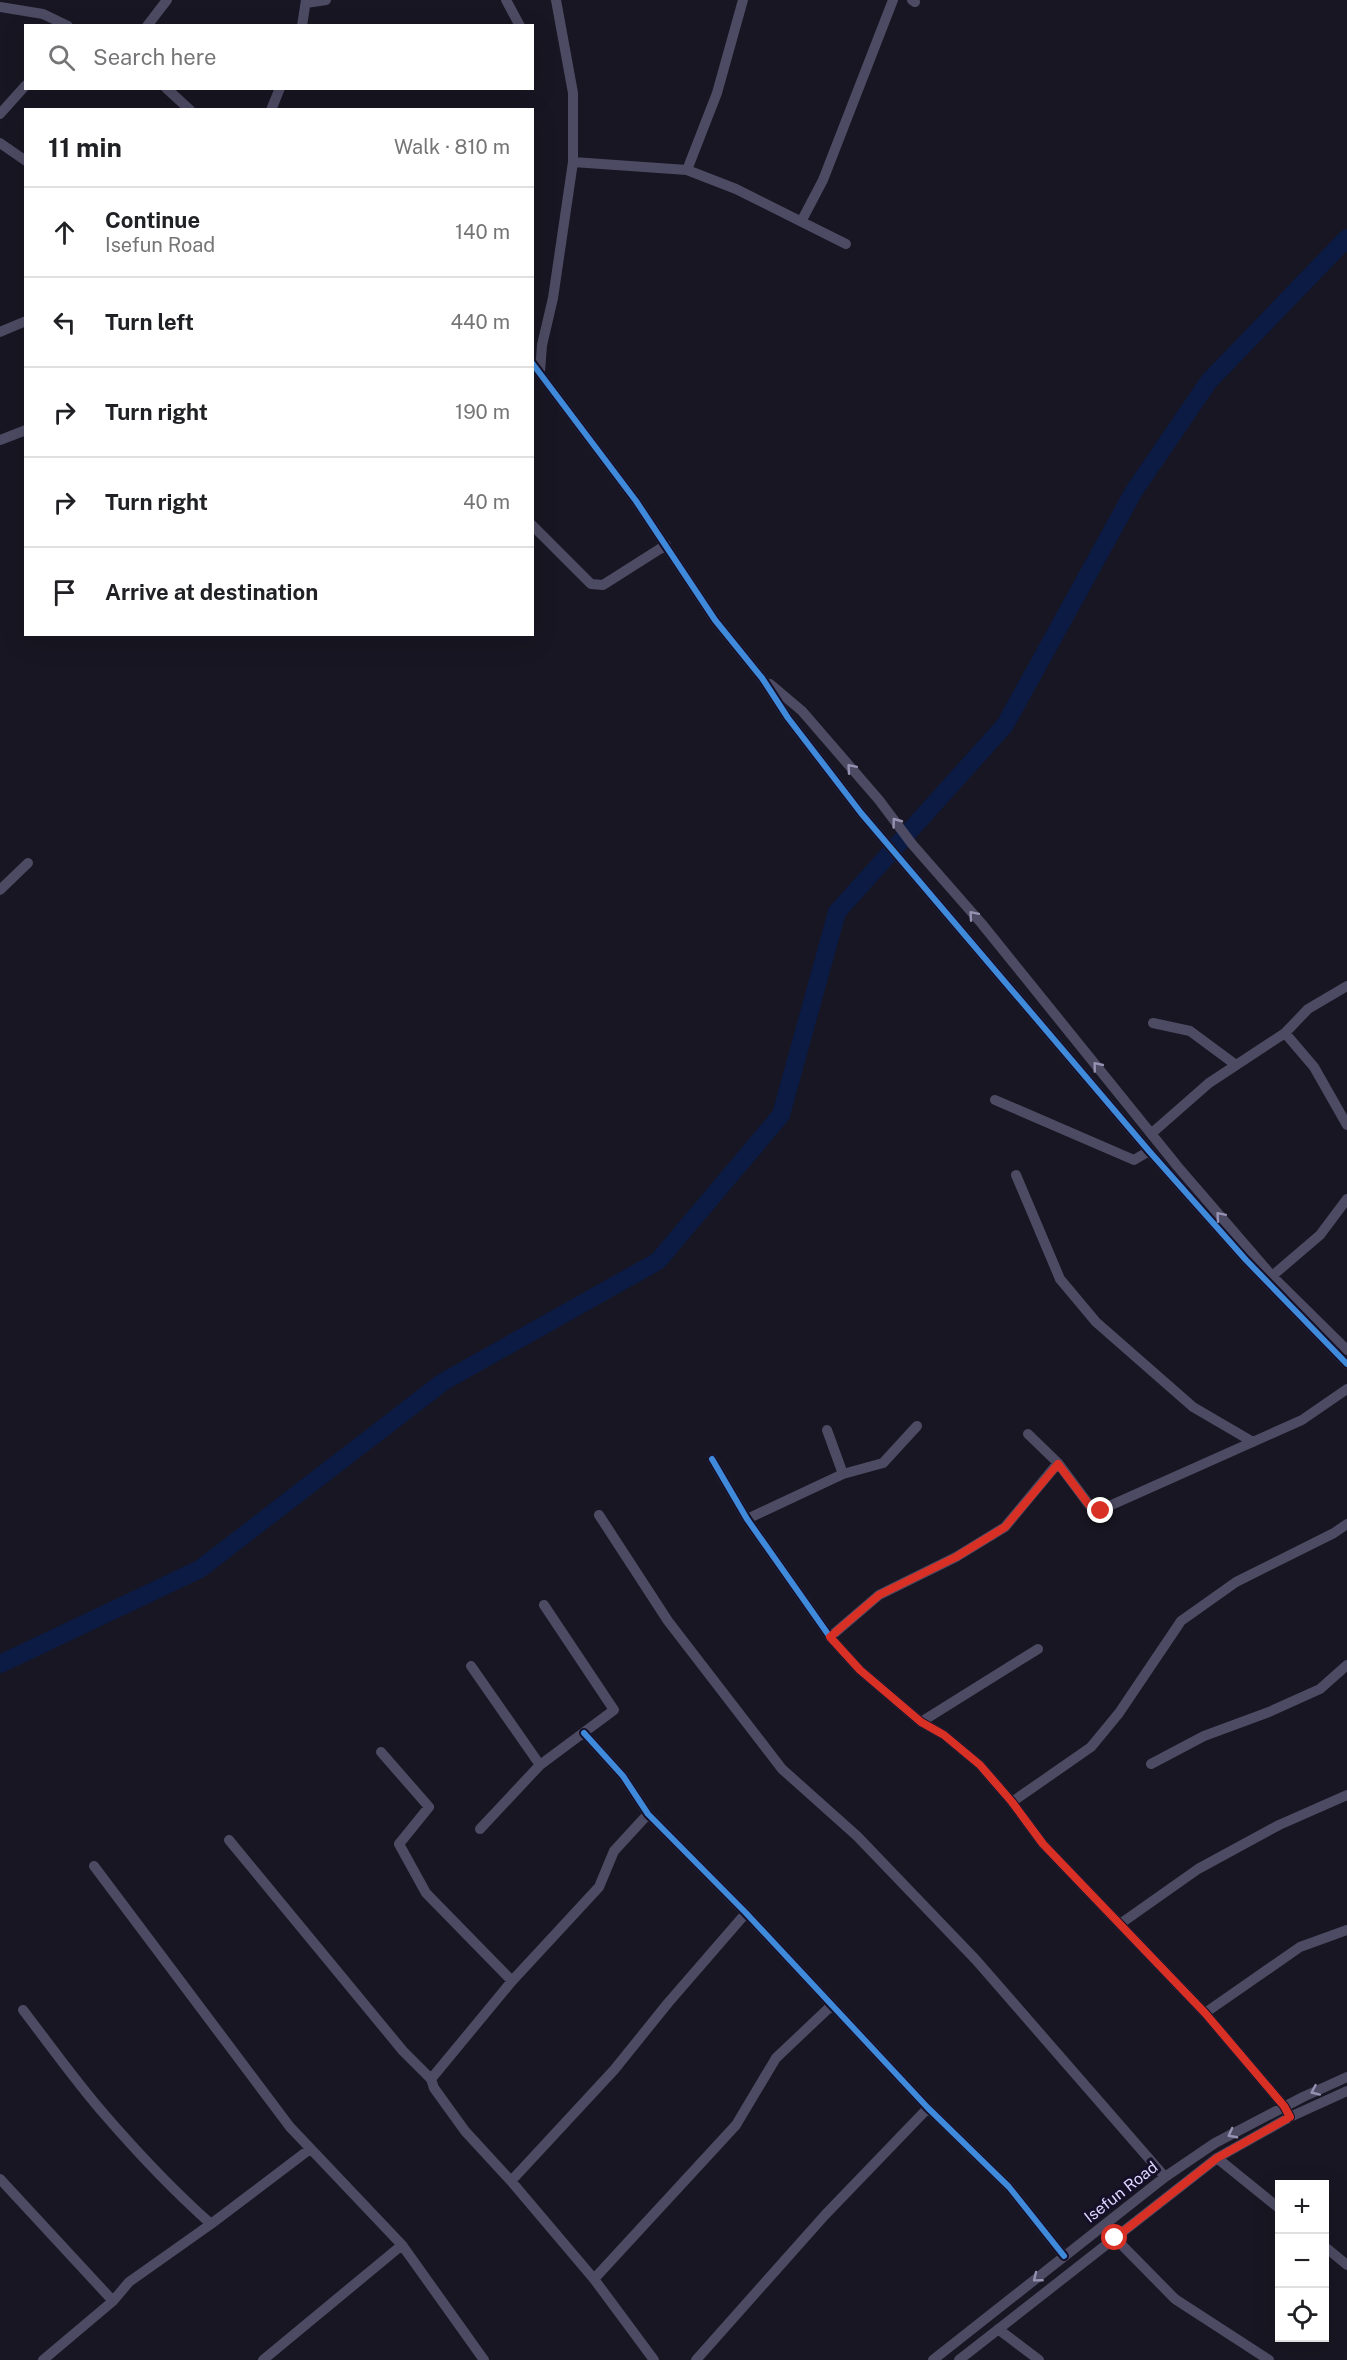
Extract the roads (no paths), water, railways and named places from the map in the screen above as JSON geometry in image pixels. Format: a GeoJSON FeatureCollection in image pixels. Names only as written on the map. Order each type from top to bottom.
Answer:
{"type":"FeatureCollection","features":[{"type":"Feature","properties":{"kind":"street"},"geometry":{"type":"LineString","coordinates":[[149,24],[167,0]]}},
{"type":"Feature","properties":{"kind":"street"},"geometry":{"type":"LineString","coordinates":[[302,24],[306,2],[326,0]]}},
{"type":"Feature","properties":{"kind":"street"},"geometry":{"type":"LineString","coordinates":[[506,0],[519,24]]}},
{"type":"Feature","properties":{"kind":"street"},"geometry":{"type":"LineString","coordinates":[[540,372],[542,345],[553,298],[573,162],[573,93],[556,0]]}},
{"type":"Feature","properties":{"kind":"street"},"geometry":{"type":"LineString","coordinates":[[687,170],[717,93],[743,0]]}},
{"type":"Feature","properties":{"kind":"street"},"geometry":{"type":"LineString","coordinates":[[802,220],[823,180],[893,0]]}},
{"type":"Feature","properties":{"kind":"street"},"geometry":{"type":"LineString","coordinates":[[0,7],[43,14],[64,24]]}},
{"type":"Feature","properties":{"kind":"street"},"geometry":{"type":"LineString","coordinates":[[0,114],[24,87]]}},
{"type":"Feature","properties":{"kind":"street"},"geometry":{"type":"LineString","coordinates":[[168,90],[188,108]]}},
{"type":"Feature","properties":{"kind":"street"},"geometry":{"type":"LineString","coordinates":[[272,108],[278,90]]}},
{"type":"Feature","properties":{"kind":"street"},"geometry":{"type":"LineString","coordinates":[[0,143],[24,160]]}},
{"type":"Feature","properties":{"kind":"street"},"geometry":{"type":"LineString","coordinates":[[573,162],[687,170],[736,189],[846,244]]}},
{"type":"Feature","properties":{"kind":"street"},"geometry":{"type":"LineString","coordinates":[[0,332],[24,322]]}},
{"type":"Feature","properties":{"kind":"street"},"geometry":{"type":"LineString","coordinates":[[534,365],[666,545],[715,620],[762,678],[788,718],[861,813],[1149,1151],[1246,1260],[1347,1364]]}},
{"type":"Feature","properties":{"kind":"street"},"geometry":{"type":"LineString","coordinates":[[0,440],[24,431]]}},
{"type":"Feature","properties":{"kind":"street"},"geometry":{"type":"LineString","coordinates":[[534,527],[591,584],[603,585],[666,545]]}},
{"type":"Feature","properties":{"kind":"street"},"geometry":{"type":"LineString","coordinates":[[762,678],[802,711],[989,933],[1178,1167],[1272,1276],[1347,1350]]}},
{"type":"Feature","properties":{"kind":"street"},"geometry":{"type":"LineString","coordinates":[[0,890],[27,863]]}},
{"type":"Feature","properties":{"kind":"street"},"geometry":{"type":"LineString","coordinates":[[1152,1133],[1209,1083],[1285,1033],[1308,1009],[1347,986]]}},
{"type":"Feature","properties":{"kind":"street"},"geometry":{"type":"LineString","coordinates":[[1153,1023],[1190,1031],[1236,1065]]}},
{"type":"Feature","properties":{"kind":"street"},"geometry":{"type":"LineString","coordinates":[[1285,1033],[1314,1067],[1347,1125]]}},
{"type":"Feature","properties":{"kind":"street"},"geometry":{"type":"LineString","coordinates":[[995,1100],[1134,1160],[1149,1151]]}},
{"type":"Feature","properties":{"kind":"street"},"geometry":{"type":"LineString","coordinates":[[1016,1175],[1060,1279],[1096,1322],[1193,1407],[1253,1442]]}},
{"type":"Feature","properties":{"kind":"street"},"geometry":{"type":"LineString","coordinates":[[1272,1276],[1320,1235],[1347,1199]]}},
{"type":"Feature","properties":{"kind":"street"},"geometry":{"type":"LineString","coordinates":[[1028,1434],[1058,1464],[1093,1510],[1098,1511],[1302,1420],[1347,1389]]}},
{"type":"Feature","properties":{"kind":"street"},"geometry":{"type":"LineString","coordinates":[[747,1518],[843,1474],[883,1463],[916,1426]]}},
{"type":"Feature","properties":{"kind":"street"},"geometry":{"type":"LineString","coordinates":[[827,1430],[843,1474]]}},
{"type":"Feature","properties":{"kind":"street"},"geometry":{"type":"LineString","coordinates":[[712,1459],[747,1518],[830,1637],[860,1670],[921,1722],[944,1735],[980,1765],[1012,1802],[1043,1844],[1205,2013],[1284,2106],[1290,2117]]}},
{"type":"Feature","properties":{"kind":"street"},"geometry":{"type":"LineString","coordinates":[[830,1637],[879,1595],[956,1557],[1005,1527],[1058,1464]]}},
{"type":"Feature","properties":{"kind":"street"},"geometry":{"type":"LineString","coordinates":[[599,1515],[668,1621],[782,1768],[857,1836],[976,1960],[1166,2177]]}},
{"type":"Feature","properties":{"kind":"street"},"geometry":{"type":"LineString","coordinates":[[1012,1802],[1091,1747],[1119,1713],[1181,1621],[1236,1582],[1334,1533],[1347,1524]]}},
{"type":"Feature","properties":{"kind":"street"},"geometry":{"type":"LineString","coordinates":[[480,1829],[540,1765],[614,1710],[544,1605]]}},
{"type":"Feature","properties":{"kind":"street"},"geometry":{"type":"LineString","coordinates":[[921,1722],[1038,1649]]}},
{"type":"Feature","properties":{"kind":"street"},"geometry":{"type":"LineString","coordinates":[[1151,1764],[1204,1736],[1269,1712],[1320,1689],[1347,1665]]}},
{"type":"Feature","properties":{"kind":"street"},"geometry":{"type":"LineString","coordinates":[[471,1666],[540,1765]]}},
{"type":"Feature","properties":{"kind":"street"},"geometry":{"type":"LineString","coordinates":[[585,1732],[623,1776],[648,1814],[746,1913],[928,2108],[1009,2187],[1064,2256]]}},
{"type":"Feature","properties":{"kind":"street"},"geometry":{"type":"LineString","coordinates":[[381,1752],[429,1807],[399,1844],[426,1893],[512,1981]]}},
{"type":"Feature","properties":{"kind":"street"},"geometry":{"type":"LineString","coordinates":[[1120,1924],[1198,1869],[1279,1825],[1347,1795]]}},
{"type":"Feature","properties":{"kind":"street"},"geometry":{"type":"LineString","coordinates":[[431,2079],[512,1981],[599,1887],[614,1851],[648,1814]]}},
{"type":"Feature","properties":{"kind":"street"},"geometry":{"type":"LineString","coordinates":[[229,1840],[403,2050],[431,2079],[434,2088],[465,2131],[512,2181],[594,2279],[654,2360]]}},
{"type":"Feature","properties":{"kind":"street"},"geometry":{"type":"LineString","coordinates":[[94,1866],[290,2127],[402,2245],[478,2358]]}},
{"type":"Feature","properties":{"kind":"street"},"geometry":{"type":"LineString","coordinates":[[512,2181],[614,2070],[746,1913]]}},
{"type":"Feature","properties":{"kind":"street"},"geometry":{"type":"LineString","coordinates":[[1205,2013],[1300,1947],[1347,1930]]}},
{"type":"Feature","properties":{"kind":"street"},"geometry":{"type":"LineString","coordinates":[[594,2279],[736,2125],[776,2058],[832,2005]]}},
{"type":"Feature","properties":{"kind":"street"},"geometry":{"type":"LineString","coordinates":[[23,2010],[105,2116],[175,2191],[211,2224]]}},
{"type":"Feature","properties":{"kind":"street","name":"Isefun Road"},"geometry":{"type":"LineString","coordinates":[[933,2360],[1166,2177],[1215,2143],[1284,2106],[1347,2077]]}},
{"type":"Feature","properties":{"kind":"street","name":"Isefun Road"},"geometry":{"type":"LineString","coordinates":[[959,2360],[1217,2158],[1290,2117],[1347,2091]]}},
{"type":"Feature","properties":{"kind":"street"},"geometry":{"type":"LineString","coordinates":[[696,2360],[825,2215],[928,2108]]}},
{"type":"Feature","properties":{"kind":"street"},"geometry":{"type":"LineString","coordinates":[[43,2360],[113,2301],[129,2282],[211,2224],[310,2149]]}},
{"type":"Feature","properties":{"kind":"street"},"geometry":{"type":"LineString","coordinates":[[1217,2158],[1275,2205]]}},
{"type":"Feature","properties":{"kind":"street"},"geometry":{"type":"LineString","coordinates":[[0,2179],[113,2301]]}},
{"type":"Feature","properties":{"kind":"street"},"geometry":{"type":"LineString","coordinates":[[1115,2238],[1175,2299],[1269,2360]]}},
{"type":"Feature","properties":{"kind":"street"},"geometry":{"type":"LineString","coordinates":[[263,2360],[402,2245]]}},
{"type":"Feature","properties":{"kind":"street"},"geometry":{"type":"LineString","coordinates":[[1329,2250],[1347,2265]]}},
{"type":"Feature","properties":{"kind":"street"},"geometry":{"type":"LineString","coordinates":[[998,2330],[1039,2360]]}},
{"type":"Feature","properties":{"kind":"waterway"},"geometry":{"type":"LineString","coordinates":[[0,1664],[200,1569],[443,1382],[658,1261],[781,1115],[837,912],[1005,725],[1134,491],[1209,381],[1347,238]]}}]}
